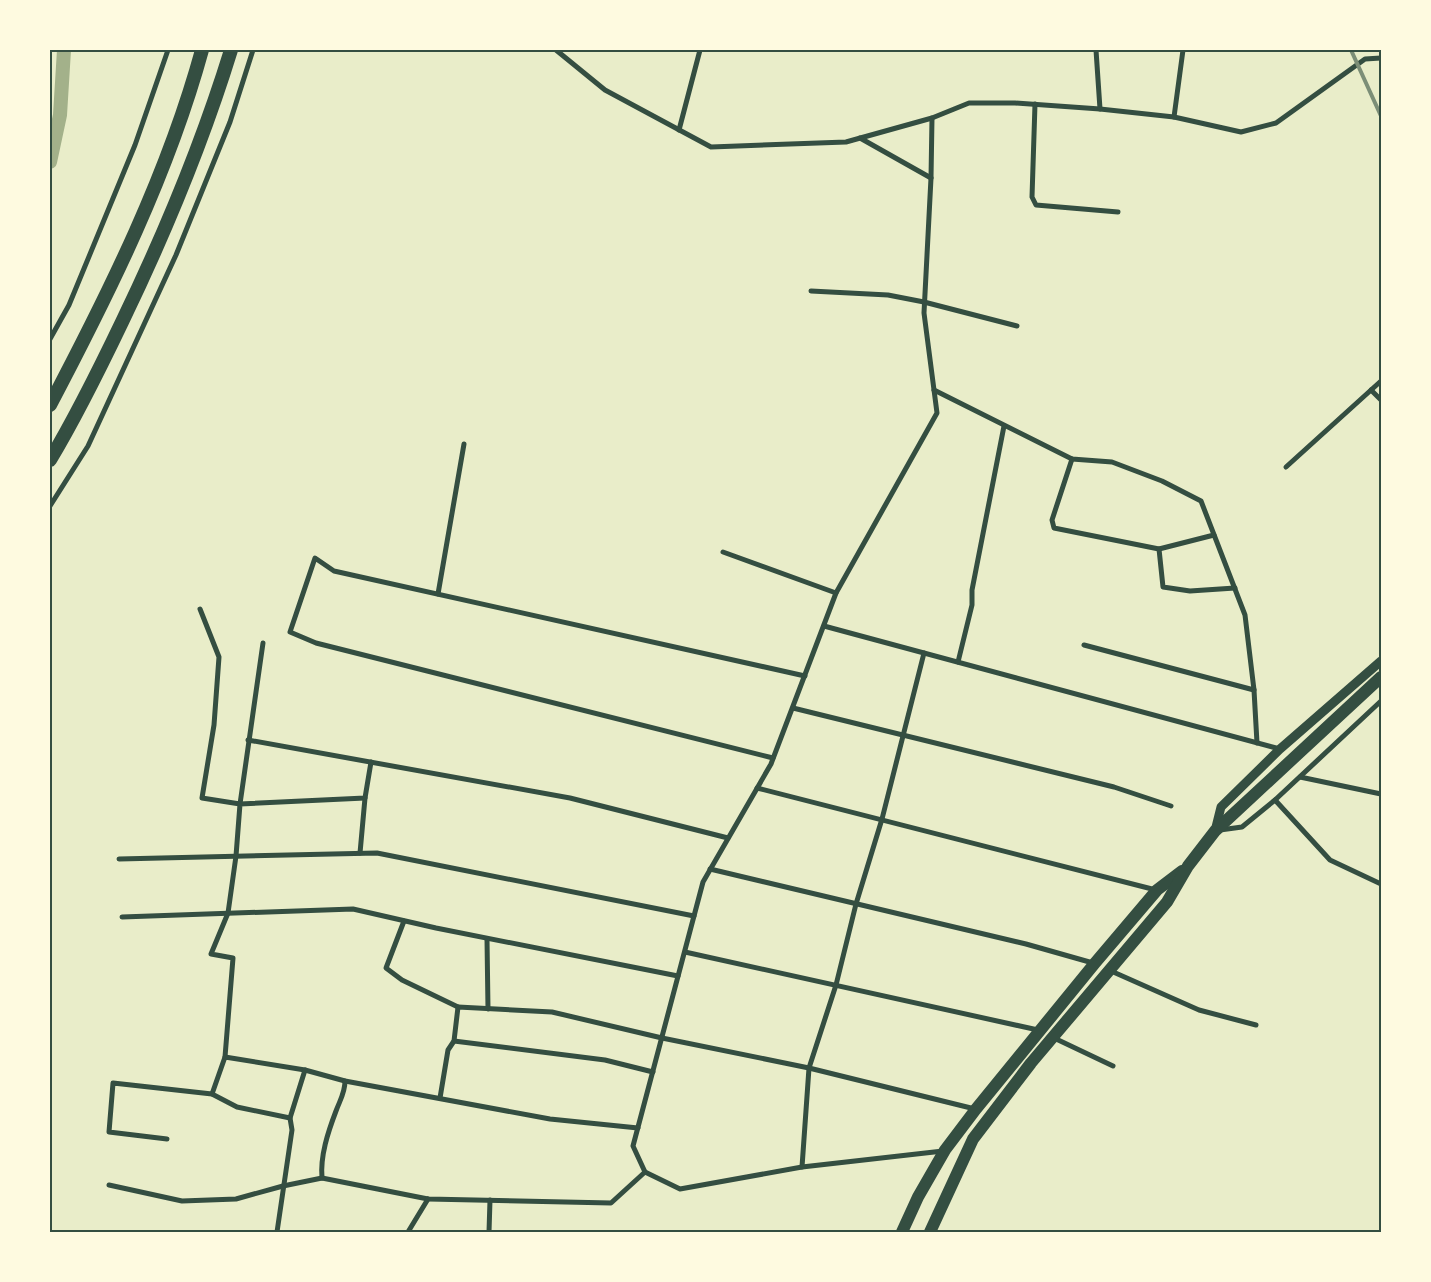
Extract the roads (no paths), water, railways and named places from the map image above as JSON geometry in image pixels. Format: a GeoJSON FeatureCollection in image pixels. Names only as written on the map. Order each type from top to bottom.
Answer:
{"type":"FeatureCollection","features":[{"type":"Feature","properties":{"kind":"highway"},"geometry":{"type":"LineString","coordinates":[[50,404],[76,357],[123,260],[164,167],[202,50]]}},
{"type":"Feature","properties":{"kind":"highway"},"geometry":{"type":"LineString","coordinates":[[50,460],[100,369],[162,238],[197,151],[231,50]]}},
{"type":"Feature","properties":{"kind":"main road"},"geometry":{"type":"LineString","coordinates":[[930,1232],[973,1139],[1031,1063],[1167,902],[1188,866],[1215,831],[1381,677]]}},
{"type":"Feature","properties":{"kind":"main road"},"geometry":{"type":"LineString","coordinates":[[902,1232],[918,1197],[945,1150],[976,1109],[1095,963],[1158,890],[1188,866]]}},
{"type":"Feature","properties":{"kind":"street"},"geometry":{"type":"LineString","coordinates":[[50,339],[69,305],[135,145],[168,50]]}},
{"type":"Feature","properties":{"kind":"street"},"geometry":{"type":"LineString","coordinates":[[50,506],[88,446],[176,255],[230,122],[253,50]]}},
{"type":"Feature","properties":{"kind":"street"},"geometry":{"type":"LineString","coordinates":[[556,50],[605,90],[711,147],[846,142],[932,118],[969,104],[1034,104],[1100,109],[1174,117],[1240,132],[1276,123],[1365,60],[1381,58]]}},
{"type":"Feature","properties":{"kind":"street"},"geometry":{"type":"LineString","coordinates":[[680,130],[700,50]]}},
{"type":"Feature","properties":{"kind":"street"},"geometry":{"type":"LineString","coordinates":[[1096,50],[1100,109]]}},
{"type":"Feature","properties":{"kind":"street"},"geometry":{"type":"LineString","coordinates":[[1174,117],[1182,50]]}},
{"type":"Feature","properties":{"kind":"street"},"geometry":{"type":"LineString","coordinates":[[1034,104],[1032,197],[1036,205],[1118,212]]}},
{"type":"Feature","properties":{"kind":"street"},"geometry":{"type":"LineString","coordinates":[[932,118],[924,313],[937,413],[836,593],[773,758],[703,882],[634,1146],[645,1172],[680,1189],[802,1167],[945,1150]]}},
{"type":"Feature","properties":{"kind":"street"},"geometry":{"type":"LineString","coordinates":[[860,138],[931,178]]}},
{"type":"Feature","properties":{"kind":"street"},"geometry":{"type":"LineString","coordinates":[[811,291],[888,295],[924,302],[1017,326]]}},
{"type":"Feature","properties":{"kind":"street"},"geometry":{"type":"LineString","coordinates":[[1286,467],[1381,381]]}},
{"type":"Feature","properties":{"kind":"street"},"geometry":{"type":"LineString","coordinates":[[934,390],[1072,459],[1112,462],[1162,480],[1201,501],[1245,614],[1254,690],[1257,743]]}},
{"type":"Feature","properties":{"kind":"street"},"geometry":{"type":"LineString","coordinates":[[1371,390],[1381,400]]}},
{"type":"Feature","properties":{"kind":"street"},"geometry":{"type":"LineString","coordinates":[[958,662],[972,605],[972,590],[1004,426]]}},
{"type":"Feature","properties":{"kind":"street"},"geometry":{"type":"LineString","coordinates":[[438,594],[464,444]]}},
{"type":"Feature","properties":{"kind":"street"},"geometry":{"type":"LineString","coordinates":[[1072,459],[1052,520],[1054,528],[1159,549],[1214,534]]}},
{"type":"Feature","properties":{"kind":"street"},"geometry":{"type":"LineString","coordinates":[[1159,549],[1163,587],[1190,591],[1235,588]]}},
{"type":"Feature","properties":{"kind":"street"},"geometry":{"type":"LineString","coordinates":[[723,552],[836,593]]}},
{"type":"Feature","properties":{"kind":"street"},"geometry":{"type":"LineString","coordinates":[[773,758],[316,643],[290,632],[315,558],[334,570],[805,676]]}},
{"type":"Feature","properties":{"kind":"street"},"geometry":{"type":"LineString","coordinates":[[200,608],[219,658],[214,725],[202,798],[240,804],[365,798]]}},
{"type":"Feature","properties":{"kind":"street"},"geometry":{"type":"LineString","coordinates":[[824,626],[1280,749]]}},
{"type":"Feature","properties":{"kind":"street"},"geometry":{"type":"LineString","coordinates":[[212,1094],[224,1057],[233,958],[211,954],[228,913],[248,740],[263,644]]}},
{"type":"Feature","properties":{"kind":"street"},"geometry":{"type":"LineString","coordinates":[[1084,645],[1254,690]]}},
{"type":"Feature","properties":{"kind":"street"},"geometry":{"type":"LineString","coordinates":[[802,1167],[809,1068],[836,985],[856,904],[882,819],[924,653]]}},
{"type":"Feature","properties":{"kind":"street"},"geometry":{"type":"LineString","coordinates":[[1381,661],[1280,749],[1221,807],[1215,831],[1242,827],[1275,800],[1381,701]]}},
{"type":"Feature","properties":{"kind":"street"},"geometry":{"type":"LineString","coordinates":[[792,708],[1114,787],[1171,806]]}},
{"type":"Feature","properties":{"kind":"street"},"geometry":{"type":"LineString","coordinates":[[248,740],[570,798],[728,838]]}},
{"type":"Feature","properties":{"kind":"street"},"geometry":{"type":"LineString","coordinates":[[360,853],[365,798],[371,762]]}},
{"type":"Feature","properties":{"kind":"street"},"geometry":{"type":"LineString","coordinates":[[1300,777],[1381,794]]}},
{"type":"Feature","properties":{"kind":"street"},"geometry":{"type":"LineString","coordinates":[[757,788],[1158,890]]}},
{"type":"Feature","properties":{"kind":"street"},"geometry":{"type":"LineString","coordinates":[[1275,800],[1330,860],[1381,884]]}},
{"type":"Feature","properties":{"kind":"street"},"geometry":{"type":"LineString","coordinates":[[119,859],[377,853],[694,916]]}},
{"type":"Feature","properties":{"kind":"street"},"geometry":{"type":"LineString","coordinates":[[710,869],[1026,944],[1095,963]]}},
{"type":"Feature","properties":{"kind":"street"},"geometry":{"type":"LineString","coordinates":[[122,917],[353,909],[487,939],[678,976]]}},
{"type":"Feature","properties":{"kind":"street"},"geometry":{"type":"LineString","coordinates":[[404,921],[386,968],[402,980],[458,1007],[552,1012],[662,1038],[809,1068],[976,1109]]}},
{"type":"Feature","properties":{"kind":"street"},"geometry":{"type":"LineString","coordinates":[[487,939],[488,1009]]}},
{"type":"Feature","properties":{"kind":"street"},"geometry":{"type":"LineString","coordinates":[[684,952],[1040,1030]]}},
{"type":"Feature","properties":{"kind":"street"},"geometry":{"type":"LineString","coordinates":[[1109,970],[1199,1010],[1256,1025]]}},
{"type":"Feature","properties":{"kind":"street"},"geometry":{"type":"LineString","coordinates":[[440,1098],[448,1050],[454,1041],[458,1007]]}},
{"type":"Feature","properties":{"kind":"street"},"geometry":{"type":"LineString","coordinates":[[1054,1037],[1113,1066]]}},
{"type":"Feature","properties":{"kind":"street"},"geometry":{"type":"LineString","coordinates":[[454,1041],[605,1060],[653,1072]]}},
{"type":"Feature","properties":{"kind":"street"},"geometry":{"type":"LineString","coordinates":[[224,1057],[304,1070],[346,1081],[550,1119],[638,1128]]}},
{"type":"Feature","properties":{"kind":"street"},"geometry":{"type":"LineString","coordinates":[[277,1232],[292,1130],[290,1118],[304,1070]]}},
{"type":"Feature","properties":{"kind":"street"},"geometry":{"type":"LineString","coordinates":[[322,1178],[321,1164],[336,1111],[346,1091],[346,1081]]}},
{"type":"Feature","properties":{"kind":"street"},"geometry":{"type":"LineString","coordinates":[[167,1139],[109,1132],[113,1083],[212,1094],[238,1106],[290,1118]]}},
{"type":"Feature","properties":{"kind":"street"},"geometry":{"type":"LineString","coordinates":[[109,1185],[182,1201],[236,1199],[322,1178],[428,1198],[611,1203],[645,1172]]}},
{"type":"Feature","properties":{"kind":"street"},"geometry":{"type":"LineString","coordinates":[[408,1232],[428,1198]]}},
{"type":"Feature","properties":{"kind":"street"},"geometry":{"type":"LineString","coordinates":[[488,1232],[490,1200]]}},
{"type":"Feature","properties":{"kind":"waterway"},"geometry":{"type":"LineString","coordinates":[[50,162],[60,115],[64,50]]}},
{"type":"Feature","properties":{"kind":"railway"},"geometry":{"type":"LineString","coordinates":[[1351,50],[1381,116]]}}]}
